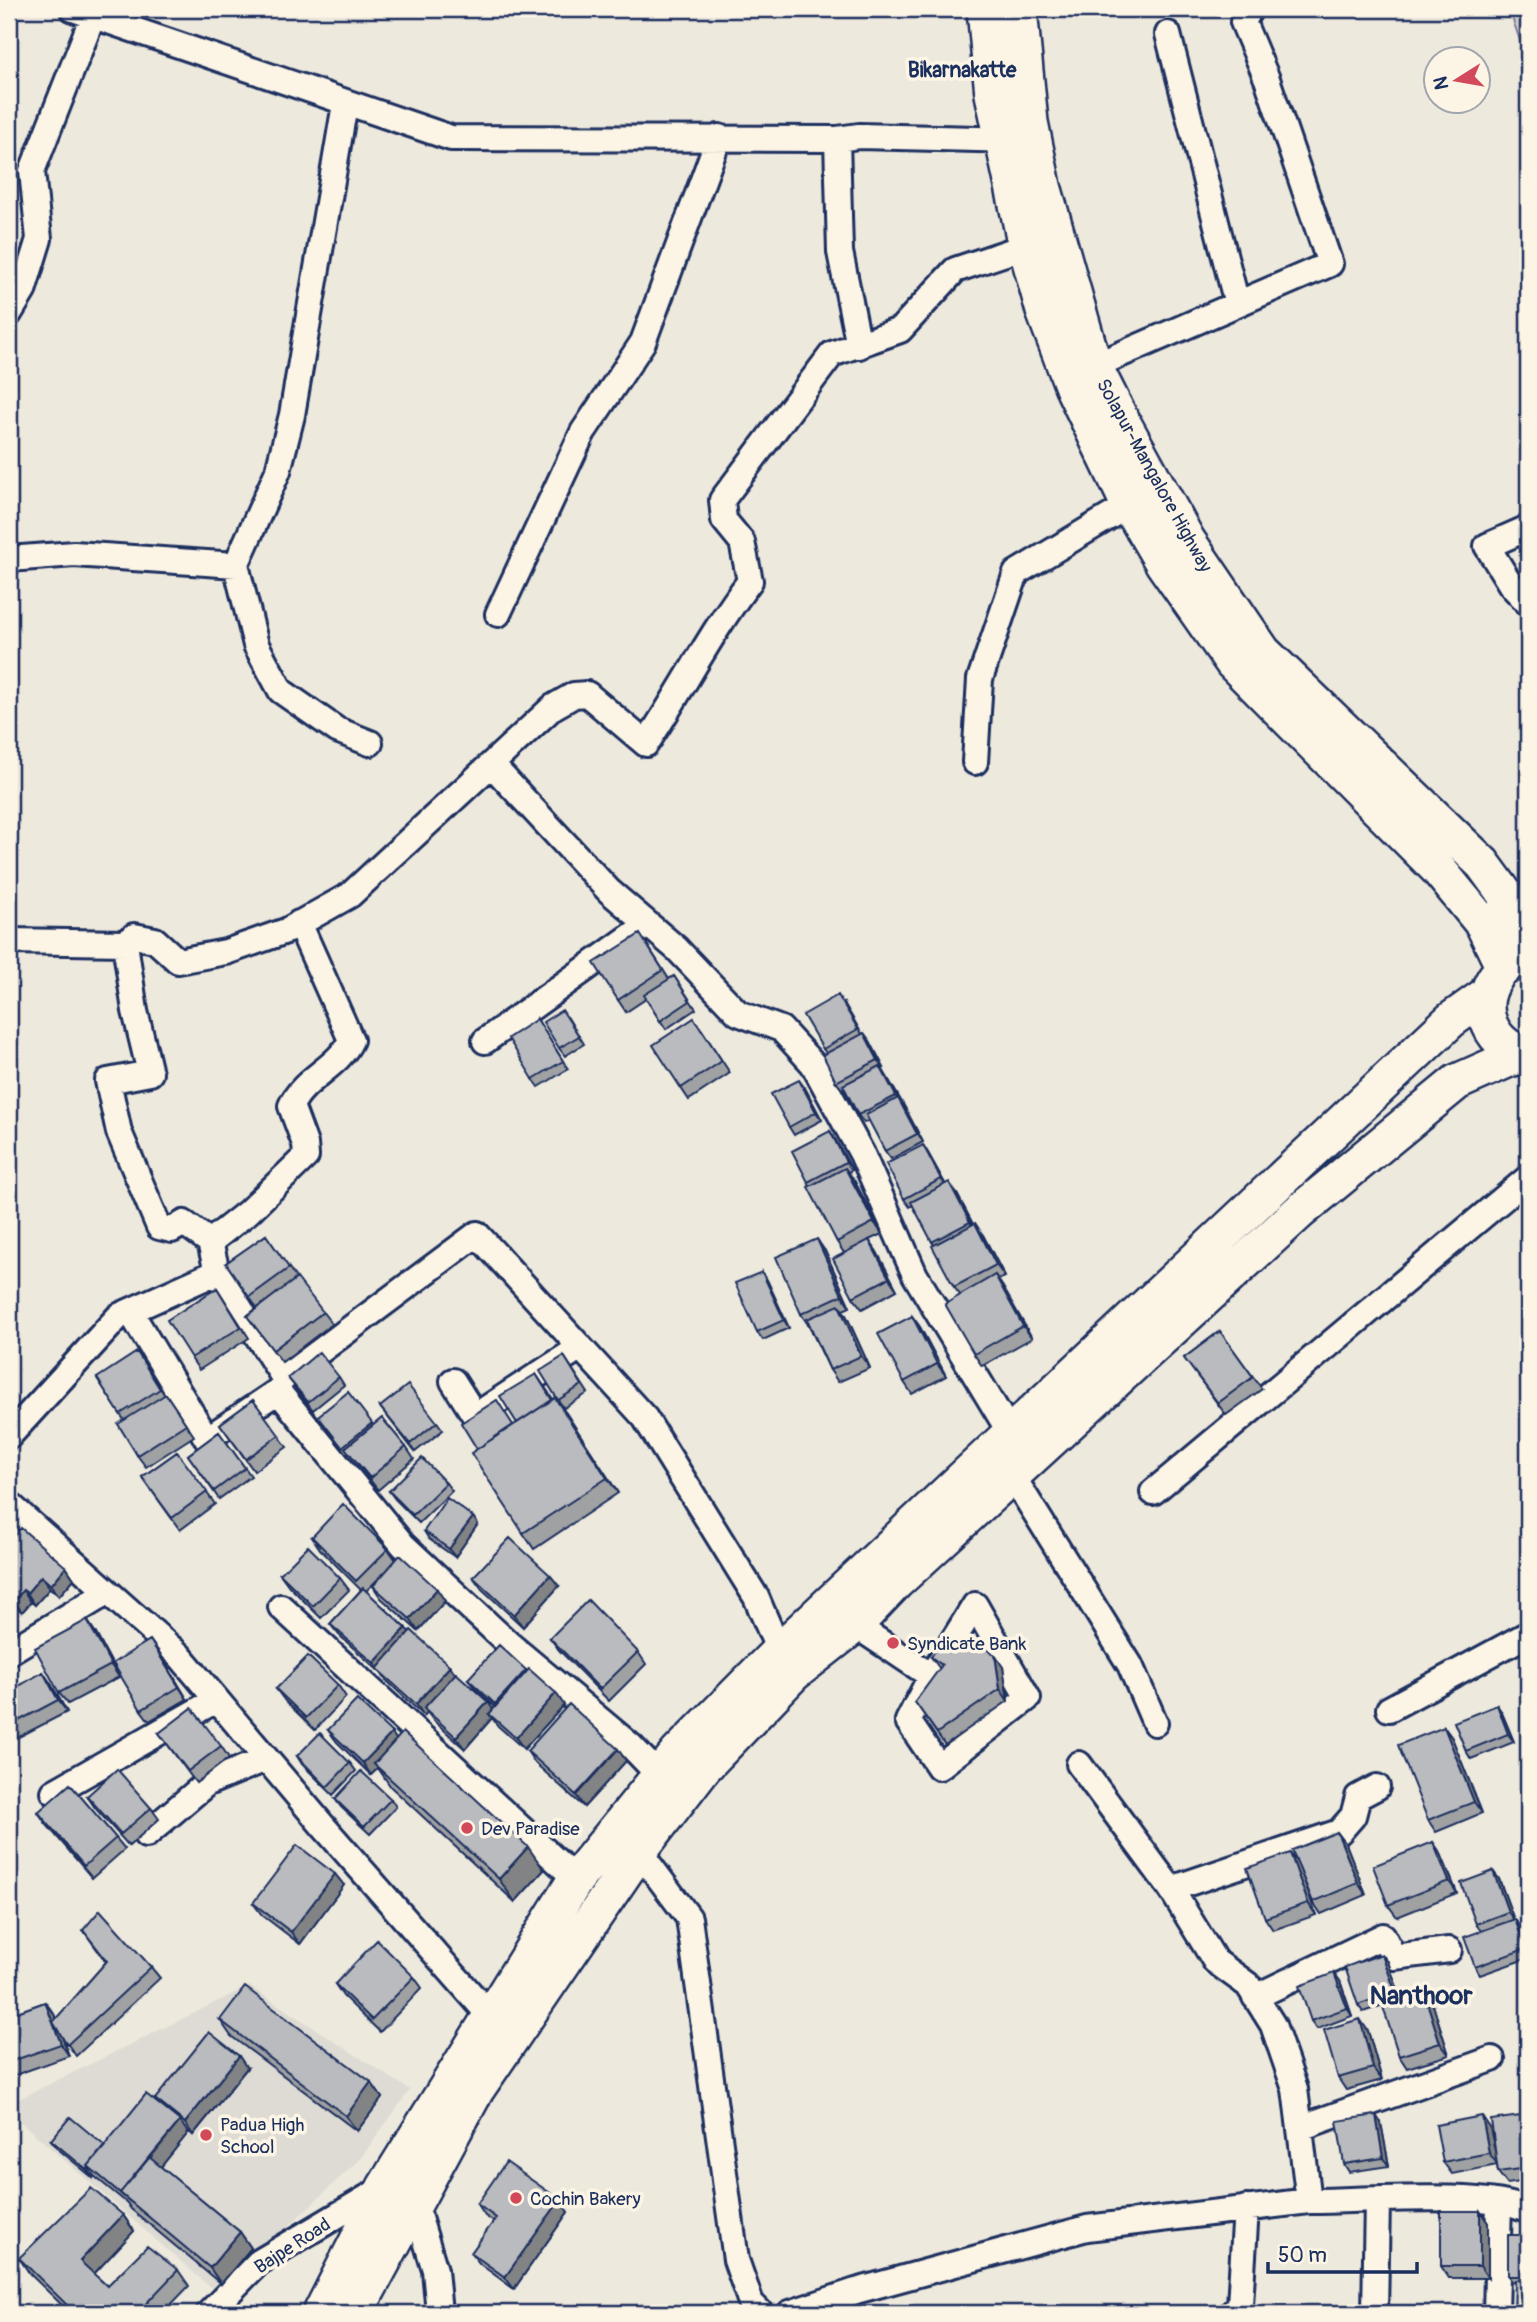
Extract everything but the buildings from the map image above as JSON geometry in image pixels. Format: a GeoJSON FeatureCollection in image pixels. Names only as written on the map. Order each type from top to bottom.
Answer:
{"type":"FeatureCollection","features":[{"type":"Feature","properties":{"kind":"highway"},"geometry":{"type":"LineString","coordinates":[[985,9],[993,94],[1018,140],[1026,246],[1044,311],[1074,390],[1129,505],[1163,563],[1233,663],[1438,869],[1483,923],[1509,971]]}},
{"type":"Feature","properties":{"kind":"highway","name":"Solapur-Mangalore Highway"},"geometry":{"type":"LineString","coordinates":[[1019,9],[1018,140],[1094,366],[1187,540],[1263,652],[1483,864],[1505,894],[1509,971]]}},
{"type":"Feature","properties":{"kind":"highway"},"geometry":{"type":"LineString","coordinates":[[1509,971],[1485,1011],[1494,1033],[1511,1050],[1527,1055]]}},
{"type":"Feature","properties":{"kind":"highway"},"geometry":{"type":"LineString","coordinates":[[355,2313],[399,2195],[491,2017],[576,1879],[659,1775],[779,1651],[1012,1436],[1451,1020],[1509,971]]}},
{"type":"Feature","properties":{"kind":"highway"},"geometry":{"type":"LineString","coordinates":[[321,2313],[399,2195],[476,2090],[639,1851],[703,1768],[793,1673],[855,1625],[897,1581],[1299,1212],[1457,1082],[1509,1059],[1527,1055]]}},
{"type":"Feature","properties":{"kind":"street"},"geometry":{"type":"LineString","coordinates":[[1094,366],[1330,264],[1267,79],[1243,23],[1251,9]]}},
{"type":"Feature","properties":{"kind":"street"},"geometry":{"type":"LineString","coordinates":[[9,314],[23,291],[39,239],[32,171],[83,12],[345,104],[451,138],[837,139],[859,136],[1018,140]]}},
{"type":"Feature","properties":{"kind":"street"},"geometry":{"type":"LineString","coordinates":[[1168,34],[1237,304]]}},
{"type":"Feature","properties":{"kind":"street"},"geometry":{"type":"LineString","coordinates":[[345,104],[292,415],[278,471],[236,565],[256,645],[281,691],[337,730],[370,743]]}},
{"type":"Feature","properties":{"kind":"street"},"geometry":{"type":"LineString","coordinates":[[498,614],[583,432],[643,342],[719,137]]}},
{"type":"Feature","properties":{"kind":"street"},"geometry":{"type":"LineString","coordinates":[[837,139],[839,252],[859,346]]}},
{"type":"Feature","properties":{"kind":"street"},"geometry":{"type":"LineString","coordinates":[[9,941],[125,943],[134,936],[155,940],[178,961],[226,952],[299,923],[350,895],[553,707],[574,695],[587,694],[646,744],[685,685],[726,612],[750,581],[742,542],[724,520],[722,500],[832,354],[900,330],[955,270],[1026,246]]}},
{"type":"Feature","properties":{"kind":"street"},"geometry":{"type":"LineString","coordinates":[[975,762],[980,679],[1016,573],[1129,505]]}},
{"type":"Feature","properties":{"kind":"street"},"geometry":{"type":"LineString","coordinates":[[1528,528],[1487,546],[1511,585],[1528,603]]}},
{"type":"Feature","properties":{"kind":"street"},"geometry":{"type":"LineString","coordinates":[[9,559],[75,554],[236,565]]}},
{"type":"Feature","properties":{"kind":"street"},"geometry":{"type":"LineString","coordinates":[[492,765],[609,891],[677,949],[738,1013],[780,1029],[813,1064],[862,1154],[915,1275],[1012,1436]]}},
{"type":"Feature","properties":{"kind":"street"},"geometry":{"type":"LineString","coordinates":[[210,1242],[306,1156],[305,1144],[291,1106],[296,1095],[345,1054],[351,1040],[299,923]]}},
{"type":"Feature","properties":{"kind":"street"},"geometry":{"type":"LineString","coordinates":[[485,1041],[648,924]]}},
{"type":"Feature","properties":{"kind":"street"},"geometry":{"type":"LineString","coordinates":[[125,943],[135,1011],[150,1073],[108,1081],[119,1132],[159,1227],[172,1230],[184,1223],[210,1242],[218,1272],[284,1378],[477,1234],[645,1418],[756,1597],[779,1651]]}},
{"type":"Feature","properties":{"kind":"street"},"geometry":{"type":"LineString","coordinates":[[1153,1492],[1528,1178]]}},
{"type":"Feature","properties":{"kind":"street"},"geometry":{"type":"LineString","coordinates":[[9,1436],[119,1316],[218,1272]]}},
{"type":"Feature","properties":{"kind":"street"},"geometry":{"type":"LineString","coordinates":[[130,1311],[207,1439],[278,1391],[403,1545],[509,1644],[631,1746],[659,1775]]}},
{"type":"Feature","properties":{"kind":"street"},"geometry":{"type":"LineString","coordinates":[[453,1381],[475,1416],[579,1348]]}},
{"type":"Feature","properties":{"kind":"street"},"geometry":{"type":"LineString","coordinates":[[1012,1475],[1130,1665],[1155,1723]]}},
{"type":"Feature","properties":{"kind":"street"},"geometry":{"type":"LineString","coordinates":[[9,1504],[23,1530],[108,1592],[179,1655],[491,2017]]}},
{"type":"Feature","properties":{"kind":"street"},"geometry":{"type":"LineString","coordinates":[[9,1652],[108,1592]]}},
{"type":"Feature","properties":{"kind":"street"},"geometry":{"type":"LineString","coordinates":[[975,1605],[1028,1698],[939,1767],[908,1721],[931,1676],[975,1605]]}},
{"type":"Feature","properties":{"kind":"street"},"geometry":{"type":"LineString","coordinates":[[281,1607],[576,1879]]}},
{"type":"Feature","properties":{"kind":"street"},"geometry":{"type":"LineString","coordinates":[[855,1625],[931,1676]]}},
{"type":"Feature","properties":{"kind":"street"},"geometry":{"type":"LineString","coordinates":[[1389,1709],[1528,1634]]}},
{"type":"Feature","properties":{"kind":"street"},"geometry":{"type":"LineString","coordinates":[[54,1792],[216,1700]]}},
{"type":"Feature","properties":{"kind":"street"},"geometry":{"type":"LineString","coordinates":[[146,1835],[207,1783],[266,1759]]}},
{"type":"Feature","properties":{"kind":"street"},"geometry":{"type":"LineString","coordinates":[[1079,1764],[1171,1889],[1215,1961],[1248,1985],[1273,2025],[1296,2089],[1309,2201]]}},
{"type":"Feature","properties":{"kind":"street"},"geometry":{"type":"LineString","coordinates":[[1171,1889],[1339,1832],[1353,1816],[1358,1797],[1377,1787]]}},
{"type":"Feature","properties":{"kind":"street"},"geometry":{"type":"LineString","coordinates":[[639,1851],[689,1918],[736,2260],[751,2303],[761,2313]]}},
{"type":"Feature","properties":{"kind":"street"},"geometry":{"type":"LineString","coordinates":[[1255,1997],[1383,1936],[1394,1957],[1449,1950]]}},
{"type":"Feature","properties":{"kind":"street"},"geometry":{"type":"LineString","coordinates":[[1300,2128],[1492,2059]]}},
{"type":"Feature","properties":{"kind":"street"},"geometry":{"type":"LineString","coordinates":[[399,2195],[435,2270],[439,2313]]}},
{"type":"Feature","properties":{"kind":"street","name":"Bajpe Road"},"geometry":{"type":"LineString","coordinates":[[209,2313],[260,2262],[399,2195]]}},
{"type":"Feature","properties":{"kind":"street"},"geometry":{"type":"LineString","coordinates":[[790,2313],[856,2291],[1087,2228],[1309,2201],[1471,2199],[1528,2211]]}},
{"type":"Feature","properties":{"kind":"street"},"geometry":{"type":"LineString","coordinates":[[1375,2313],[1377,2200]]}},
{"type":"Feature","properties":{"kind":"street"},"geometry":{"type":"LineString","coordinates":[[1496,2313],[1499,2203]]}},
{"type":"Feature","properties":{"kind":"street"},"geometry":{"type":"LineString","coordinates":[[1231,2313],[1240,2305],[1246,2208]]}},
{"type":"Feature","properties":{"kind":"shaded area","name":"Padua High School"},"geometry":{"type":"Polygon","coordinates":[[[249,1986],[410,2090],[360,2159],[217,2293],[9,2112],[9,2104],[249,1986]]]}},
{"type":"Feature","properties":{"kind":"green space"},"geometry":{"type":"Polygon","coordinates":[[[1506,9],[1528,9],[1528,63],[1510,12],[1506,9]]]}},
{"type":"Feature","properties":{"kind":"place","name":"Syndicate Bank"},"geometry":{"type":"Point","coordinates":[893,1643]}},
{"type":"Feature","properties":{"kind":"place","name":"Dev Paradise"},"geometry":{"type":"Point","coordinates":[467,1828]}},
{"type":"Feature","properties":{"kind":"place","name":"Padua High School"},"geometry":{"type":"Point","coordinates":[206,2135]}},
{"type":"Feature","properties":{"kind":"place","name":"Cochin Bakery"},"geometry":{"type":"Point","coordinates":[516,2198]}},
{"type":"Feature","properties":{"kind":"district","name":"Bikarnakatte"},"geometry":{"type":"Point","coordinates":[962,70]}},
{"type":"Feature","properties":{"kind":"district","name":"Nanthoor"},"geometry":{"type":"Point","coordinates":[1421,1995]}}]}
